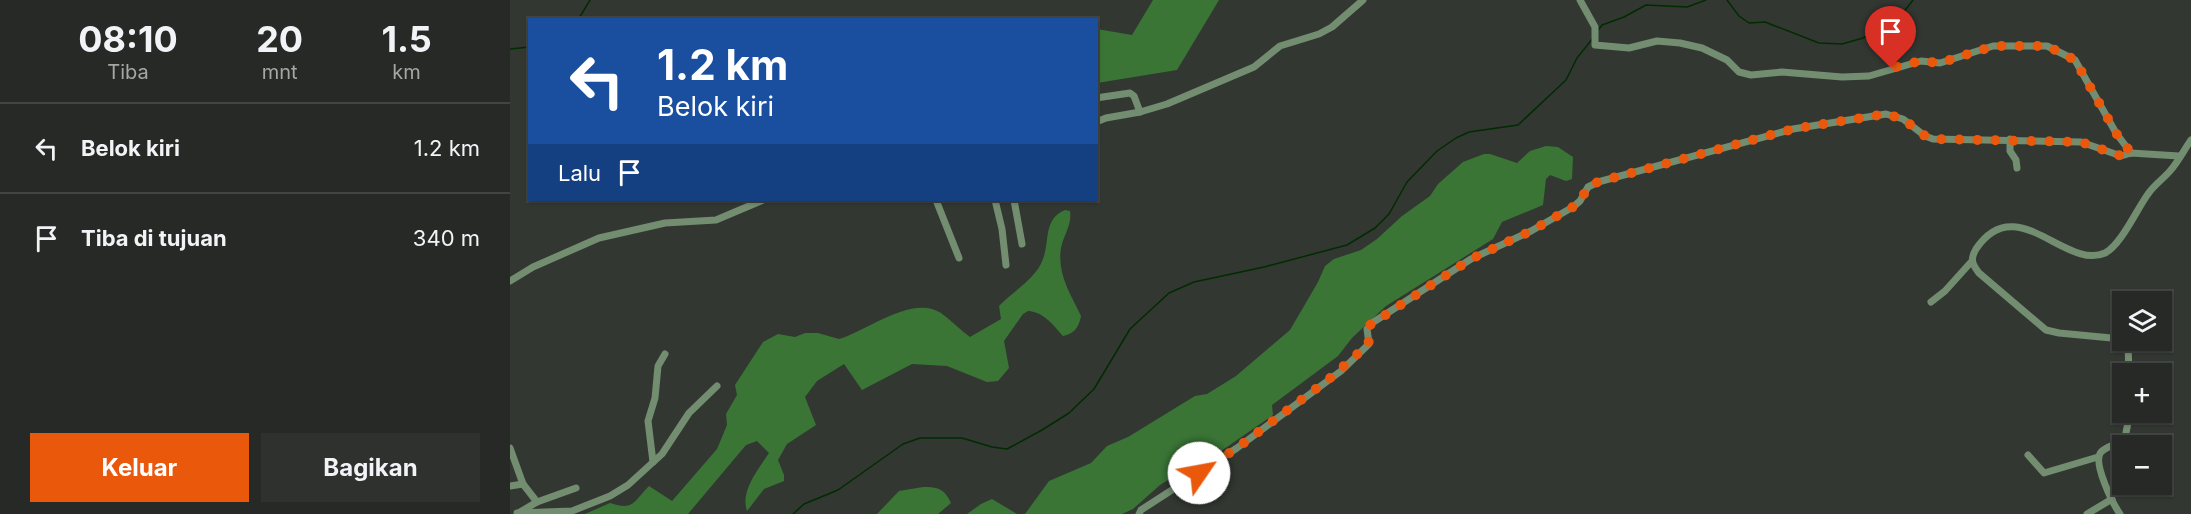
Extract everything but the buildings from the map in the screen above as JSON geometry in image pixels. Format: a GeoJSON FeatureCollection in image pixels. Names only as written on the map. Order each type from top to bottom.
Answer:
{"type":"FeatureCollection","features":[{"type":"Feature","properties":{"kind":"street"},"geometry":{"type":"LineString","coordinates":[[1098,121],[1167,104],[1254,66],[1280,46],[1319,34],[1332,27],[1363,0]]}},
{"type":"Feature","properties":{"kind":"street"},"geometry":{"type":"LineString","coordinates":[[1580,0],[1595,27],[1595,45],[1629,48],[1642,43],[1668,41],[1698,46],[1727,60],[1739,72],[1751,75],[1782,72],[1808,75],[1869,76],[1921,61],[1944,62],[1994,46],[2047,46],[2075,60],[2116,133],[2131,153]]}},
{"type":"Feature","properties":{"kind":"street"},"geometry":{"type":"LineString","coordinates":[[1098,98],[1130,93],[1134,96],[1140,112]]}},
{"type":"Feature","properties":{"kind":"street"},"geometry":{"type":"LineString","coordinates":[[1138,514],[1237,448],[1341,371],[1369,344],[1367,331],[1370,325],[1471,259],[1531,231],[1573,207],[1592,184],[1793,129],[1886,114],[1903,119],[1925,136],[1933,139],[2081,142],[2121,156],[2131,153],[2179,156]]}},
{"type":"Feature","properties":{"kind":"street"},"geometry":{"type":"LineString","coordinates":[[2010,139],[2010,151],[2016,160],[2017,168]]}},
{"type":"Feature","properties":{"kind":"street"},"geometry":{"type":"LineString","coordinates":[[1931,302],[1942,294],[1971,261],[1977,247],[1994,231],[2013,227],[2034,232],[2084,254],[2095,256],[2102,254],[2113,246],[2148,194],[2169,173],[2191,141]]}},
{"type":"Feature","properties":{"kind":"street"},"geometry":{"type":"LineString","coordinates":[[510,280],[599,238],[664,223],[716,220],[761,201]]}},
{"type":"Feature","properties":{"kind":"street"},"geometry":{"type":"LineString","coordinates":[[936,201],[959,258]]}},
{"type":"Feature","properties":{"kind":"street"},"geometry":{"type":"LineString","coordinates":[[995,201],[1005,246],[1006,265]]}},
{"type":"Feature","properties":{"kind":"street"},"geometry":{"type":"LineString","coordinates":[[1014,201],[1022,244]]}},
{"type":"Feature","properties":{"kind":"street"},"geometry":{"type":"LineString","coordinates":[[1971,261],[1979,273],[2046,330],[2112,339]]}},
{"type":"Feature","properties":{"kind":"street"},"geometry":{"type":"LineString","coordinates":[[653,462],[648,421],[655,398],[658,366],[665,354]]}},
{"type":"Feature","properties":{"kind":"street"},"geometry":{"type":"LineString","coordinates":[[516,514],[564,513],[576,510],[610,496],[628,485],[662,453],[689,412],[717,386]]}},
{"type":"Feature","properties":{"kind":"street"},"geometry":{"type":"LineString","coordinates":[[2120,514],[2098,466],[2098,457],[2102,451],[2125,438],[2129,423]]}},
{"type":"Feature","properties":{"kind":"street"},"geometry":{"type":"LineString","coordinates":[[510,448],[523,484],[537,502]]}},
{"type":"Feature","properties":{"kind":"street"},"geometry":{"type":"LineString","coordinates":[[2028,455],[2044,473],[2098,457]]}},
{"type":"Feature","properties":{"kind":"street"},"geometry":{"type":"LineString","coordinates":[[510,486],[523,484]]}},
{"type":"Feature","properties":{"kind":"street"},"geometry":{"type":"LineString","coordinates":[[516,514],[537,502],[576,488]]}},
{"type":"Feature","properties":{"kind":"street"},"geometry":{"type":"LineString","coordinates":[[2087,514],[2112,499]]}},
{"type":"Feature","properties":{"kind":"green space"},"geometry":{"type":"Polygon","coordinates":[[[1153,0],[1219,0],[1177,70],[1098,83],[1098,29],[1132,35],[1153,0]]]}},
{"type":"Feature","properties":{"kind":"green space"},"geometry":{"type":"Polygon","coordinates":[[[1546,146],[1558,147],[1573,157],[1572,179],[1566,181],[1550,175],[1546,179],[1543,205],[1502,222],[1493,239],[1386,306],[1352,338],[1338,356],[1272,405],[1273,415],[1211,458],[1196,463],[1160,485],[1133,509],[1122,514],[1025,514],[1049,481],[1091,463],[1107,446],[1128,437],[1195,396],[1207,394],[1236,376],[1290,330],[1325,266],[1334,259],[1361,250],[1377,239],[1402,216],[1430,196],[1438,184],[1463,162],[1490,154],[1517,163],[1530,151],[1546,146]]]}},
{"type":"Feature","properties":{"kind":"green space"},"geometry":{"type":"Polygon","coordinates":[[[1065,210],[1070,211],[1070,216],[1061,248],[1061,266],[1065,283],[1081,316],[1079,323],[1073,332],[1063,336],[1039,314],[1028,311],[1023,314],[1004,341],[1009,368],[998,381],[987,382],[947,366],[912,364],[862,390],[844,364],[817,381],[805,397],[816,425],[787,444],[778,460],[784,481],[764,489],[747,511],[745,503],[748,488],[769,453],[757,441],[746,445],[688,514],[585,514],[610,503],[629,505],[636,501],[649,486],[672,501],[717,449],[727,425],[726,414],[737,395],[735,385],[763,342],[778,334],[795,337],[805,333],[818,333],[839,339],[890,316],[917,308],[930,308],[941,313],[970,337],[1001,319],[999,306],[1030,279],[1040,266],[1050,225],[1058,214],[1065,210]]]}},
{"type":"Feature","properties":{"kind":"green space"},"geometry":{"type":"Polygon","coordinates":[[[923,487],[940,490],[951,503],[938,514],[877,514],[899,491],[923,487]]]}},
{"type":"Feature","properties":{"kind":"green space"},"geometry":{"type":"Polygon","coordinates":[[[992,499],[1017,514],[967,514],[981,504],[992,499]]]}},
{"type":"Feature","properties":{"kind":"waterway"},"geometry":{"type":"LineString","coordinates":[[579,18],[590,0]]}},
{"type":"Feature","properties":{"kind":"waterway"},"geometry":{"type":"LineString","coordinates":[[1599,29],[1602,25],[1624,17],[1646,5],[1687,7],[1706,0]]}},
{"type":"Feature","properties":{"kind":"waterway"},"geometry":{"type":"LineString","coordinates":[[1727,0],[1739,16],[1749,23],[1765,22],[1819,43],[1842,44],[1863,38],[1899,18],[1913,0]]}},
{"type":"Feature","properties":{"kind":"waterway"},"geometry":{"type":"LineString","coordinates":[[793,514],[804,504],[838,490],[903,444],[920,438],[962,438],[1007,449],[1042,430],[1069,413],[1094,389],[1130,329],[1169,293],[1194,282],[1264,267],[1347,245],[1375,228],[1389,214],[1407,182],[1437,151],[1469,132],[1518,125],[1566,80],[1577,58],[1593,38]]}},
{"type":"Feature","properties":{"kind":"waterway"},"geometry":{"type":"LineString","coordinates":[[510,49],[528,47]]}},
{"type":"Feature","properties":{"kind":"route"},"geometry":{"type":"LineString","coordinates":[[1199,473],[1237,448],[1349,363],[1369,344],[1367,331],[1370,325],[1471,259],[1531,231],[1573,207],[1580,201],[1584,191],[1598,182],[1793,129],[1886,114],[1903,119],[1925,136],[1933,139],[2081,142],[2104,152],[2121,156],[2131,153],[2116,133],[2075,60],[2047,46],[2008,48],[1994,46],[1940,63],[1932,60],[1921,61],[1891,68]]}}]}
